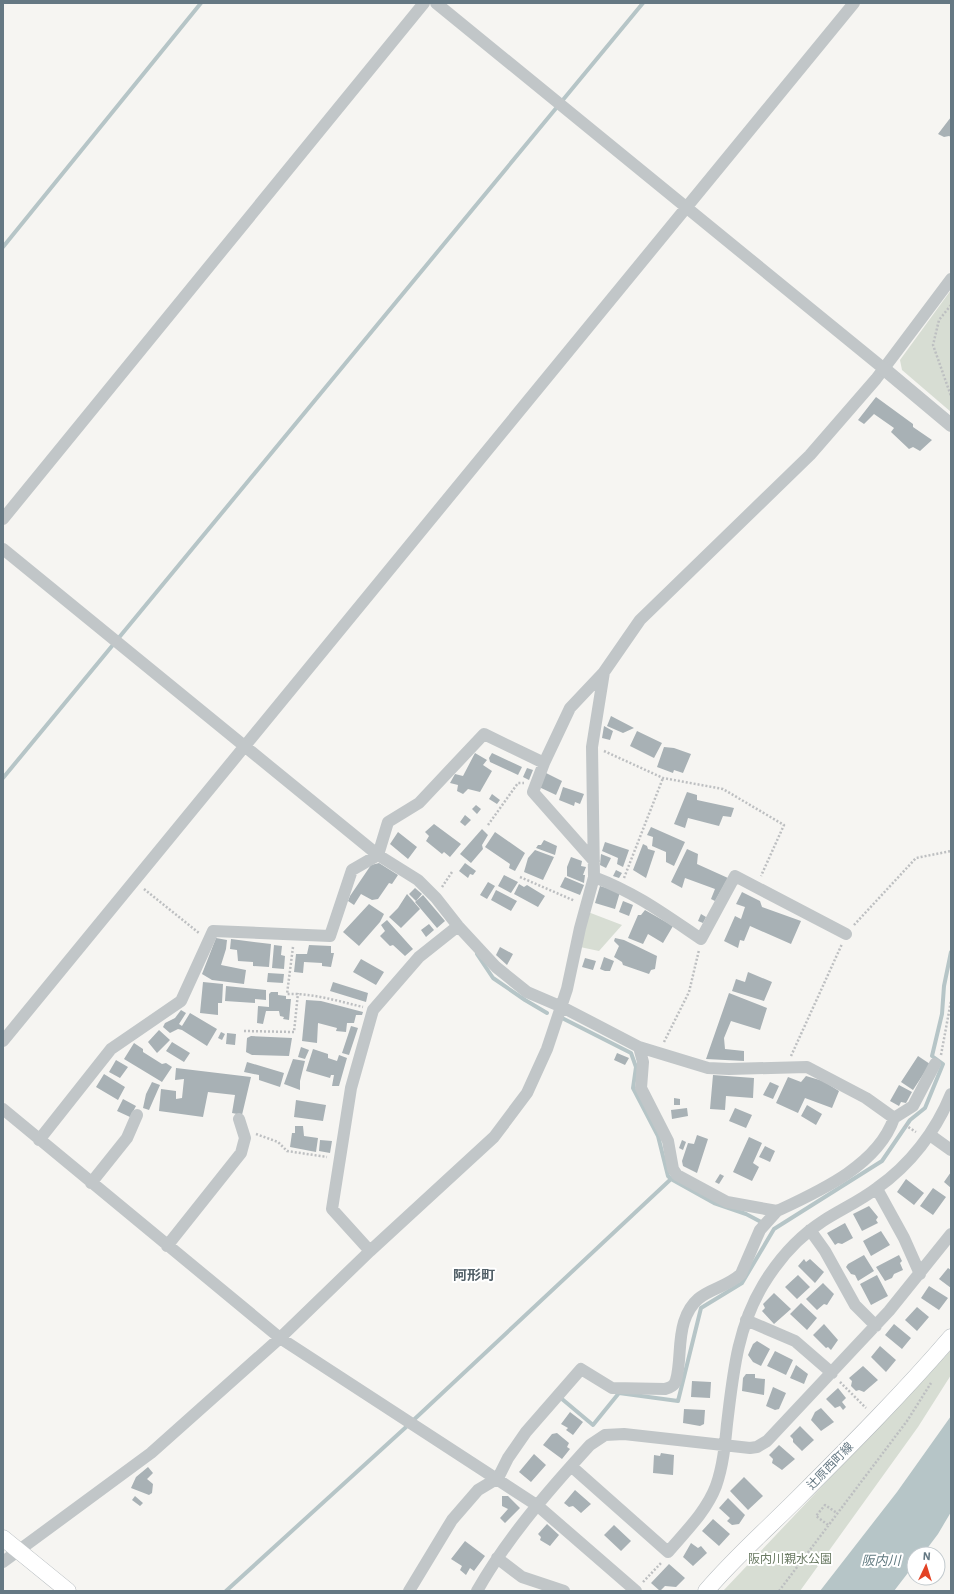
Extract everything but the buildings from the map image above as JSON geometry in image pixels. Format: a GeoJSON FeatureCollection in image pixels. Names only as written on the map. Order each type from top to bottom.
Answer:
{"type":"FeatureCollection","features":[{"type":"Feature","properties":{"kind":"main road","name":"辻原西町線"},"geometry":{"type":"LineString","coordinates":[[706,1591],[732,1562],[798,1498],[873,1421],[951,1337]]}},
{"type":"Feature","properties":{"kind":"main road"},"geometry":{"type":"LineString","coordinates":[[3,1538],[68,1591]]}},
{"type":"Feature","properties":{"kind":"street"},"geometry":{"type":"LineString","coordinates":[[3,519],[424,3]]}},
{"type":"Feature","properties":{"kind":"street"},"geometry":{"type":"LineString","coordinates":[[436,3],[687,207],[951,425]]}},
{"type":"Feature","properties":{"kind":"street"},"geometry":{"type":"LineString","coordinates":[[3,1041],[854,3]]}},
{"type":"Feature","properties":{"kind":"street"},"geometry":{"type":"LineString","coordinates":[[594,861],[533,792],[544,763],[570,708],[604,672],[640,620],[810,455],[876,379],[951,278]]}},
{"type":"Feature","properties":{"kind":"street"},"geometry":{"type":"LineString","coordinates":[[3,549],[378,855],[418,880],[436,898],[458,926],[496,967],[527,992],[562,1007],[639,1047],[708,1068],[729,1069],[807,1067],[866,1098],[899,1121]]}},
{"type":"Feature","properties":{"kind":"street"},"geometry":{"type":"LineString","coordinates":[[3,1562],[151,1453],[280,1338],[370,1250],[494,1137],[527,1093],[547,1049],[562,1007],[594,877],[592,746],[604,672]]}},
{"type":"Feature","properties":{"kind":"street"},"geometry":{"type":"LineString","coordinates":[[39,1140],[111,1050],[181,1001],[213,931],[330,936],[352,870],[378,855],[388,822],[419,803],[484,734],[544,763]]}},
{"type":"Feature","properties":{"kind":"street"},"geometry":{"type":"LineString","coordinates":[[594,877],[621,887],[640,897],[701,939],[735,876],[755,888],[846,934]]}},
{"type":"Feature","properties":{"kind":"street"},"geometry":{"type":"LineString","coordinates":[[370,1250],[332,1209],[351,1088],[373,1010],[419,957],[458,926]]}},
{"type":"Feature","properties":{"kind":"street"},"geometry":{"type":"LineString","coordinates":[[639,1047],[643,1062],[641,1088],[668,1141],[673,1170],[677,1175],[728,1202],[774,1215]]}},
{"type":"Feature","properties":{"kind":"street"},"geometry":{"type":"LineString","coordinates":[[409,1591],[452,1520],[478,1490],[498,1478],[508,1458],[526,1432],[581,1369],[612,1388],[670,1388],[676,1381],[681,1332],[690,1310],[706,1292],[736,1279],[741,1274],[760,1230],[774,1215],[824,1188],[868,1158],[913,1106],[938,1060]]}},
{"type":"Feature","properties":{"kind":"street"},"geometry":{"type":"LineString","coordinates":[[571,1466],[668,1552],[697,1518],[709,1500],[715,1487],[723,1462],[735,1357],[746,1320],[763,1284],[779,1261],[810,1230],[877,1189],[900,1169],[930,1135],[951,1094]]}},
{"type":"Feature","properties":{"kind":"street"},"geometry":{"type":"LineString","coordinates":[[3,1109],[91,1184],[280,1338],[498,1478],[538,1506],[639,1587]]}},
{"type":"Feature","properties":{"kind":"street"},"geometry":{"type":"LineString","coordinates":[[91,1184],[127,1138],[138,1115]]}},
{"type":"Feature","properties":{"kind":"street"},"geometry":{"type":"LineString","coordinates":[[167,1246],[241,1153],[245,1138],[241,1124]]}},
{"type":"Feature","properties":{"kind":"street"},"geometry":{"type":"LineString","coordinates":[[930,1135],[951,1150]]}},
{"type":"Feature","properties":{"kind":"street"},"geometry":{"type":"LineString","coordinates":[[877,1189],[900,1231],[920,1274]]}},
{"type":"Feature","properties":{"kind":"street"},"geometry":{"type":"LineString","coordinates":[[810,1230],[825,1251],[855,1305],[876,1326]]}},
{"type":"Feature","properties":{"kind":"street"},"geometry":{"type":"LineString","coordinates":[[477,1591],[496,1558],[538,1506],[590,1445],[605,1435],[624,1434],[750,1448],[762,1444],[876,1326],[920,1274],[951,1234]]}},
{"type":"Feature","properties":{"kind":"street"},"geometry":{"type":"LineString","coordinates":[[746,1320],[795,1342],[806,1349],[832,1373]]}},
{"type":"Feature","properties":{"kind":"street"},"geometry":{"type":"LineString","coordinates":[[496,1558],[522,1577],[564,1591]]}},
{"type":"Feature","properties":{"kind":"path"},"geometry":{"type":"LineString","coordinates":[[951,305],[939,320],[933,345],[951,396]]}},
{"type":"Feature","properties":{"kind":"path"},"geometry":{"type":"LineString","coordinates":[[592,746],[663,778],[723,789],[784,825],[755,888]]}},
{"type":"Feature","properties":{"kind":"path"},"geometry":{"type":"LineString","coordinates":[[621,887],[663,778]]}},
{"type":"Feature","properties":{"kind":"path"},"geometry":{"type":"LineString","coordinates":[[488,825],[518,783],[523,782],[528,785],[533,792]]}},
{"type":"Feature","properties":{"kind":"path"},"geometry":{"type":"LineString","coordinates":[[436,898],[452,872]]}},
{"type":"Feature","properties":{"kind":"path"},"geometry":{"type":"LineString","coordinates":[[520,877],[586,907]]}},
{"type":"Feature","properties":{"kind":"path"},"geometry":{"type":"LineString","coordinates":[[134,881],[209,940]]}},
{"type":"Feature","properties":{"kind":"path"},"geometry":{"type":"LineString","coordinates":[[295,935],[287,994],[298,994],[373,1010]]}},
{"type":"Feature","properties":{"kind":"path"},"geometry":{"type":"LineString","coordinates":[[659,1054],[689,992],[701,939]]}},
{"type":"Feature","properties":{"kind":"path"},"geometry":{"type":"LineString","coordinates":[[244,1031],[294,1032],[298,994]]}},
{"type":"Feature","properties":{"kind":"path"},"geometry":{"type":"LineString","coordinates":[[938,1060],[951,1001]]}},
{"type":"Feature","properties":{"kind":"path"},"geometry":{"type":"LineString","coordinates":[[899,1121],[917,1132]]}},
{"type":"Feature","properties":{"kind":"path"},"geometry":{"type":"LineString","coordinates":[[241,1124],[278,1142],[287,1151],[340,1159]]}},
{"type":"Feature","properties":{"kind":"path"},"geometry":{"type":"LineString","coordinates":[[832,1373],[867,1408]]}},
{"type":"Feature","properties":{"kind":"path"},"geometry":{"type":"LineString","coordinates":[[779,1591],[907,1421],[935,1377]]}},
{"type":"Feature","properties":{"kind":"path"},"geometry":{"type":"LineString","coordinates":[[828,1525],[816,1516],[825,1505],[837,1513]]}},
{"type":"Feature","properties":{"kind":"path"},"geometry":{"type":"LineString","coordinates":[[639,1587],[662,1562],[668,1552]]}},
{"type":"Feature","properties":{"kind":"green space"},"geometry":{"type":"Polygon","coordinates":[[[951,290],[951,412],[902,370],[900,360],[951,290]]]}},
{"type":"Feature","properties":{"kind":"green space"},"geometry":{"type":"Polygon","coordinates":[[[588,912],[622,925],[599,951],[580,947],[588,912]]]}},
{"type":"Feature","properties":{"kind":"green space","name":"阪内川親水公園"},"geometry":{"type":"Polygon","coordinates":[[[951,1350],[951,1375],[918,1427],[800,1591],[723,1591],[951,1350]]]}},
{"type":"Feature","properties":{"kind":"water","name":"阪内川"},"geometry":{"type":"Polygon","coordinates":[[[951,1416],[951,1512],[938,1534],[929,1546],[906,1546],[906,1575],[894,1591],[820,1591],[897,1492],[951,1416]]]}},
{"type":"Feature","properties":{"kind":"waterway"},"geometry":{"type":"LineString","coordinates":[[3,247],[201,3]]}},
{"type":"Feature","properties":{"kind":"waterway"},"geometry":{"type":"LineString","coordinates":[[3,778],[643,3]]}},
{"type":"Feature","properties":{"kind":"waterway"},"geometry":{"type":"LineString","coordinates":[[562,1399],[593,1425],[619,1393],[678,1401],[701,1308],[742,1283],[774,1229],[882,1161],[910,1120],[925,1108],[943,1064],[932,1056],[942,1014],[944,986],[951,952]]}},
{"type":"Feature","properties":{"kind":"waterway"},"geometry":{"type":"LineString","coordinates":[[477,954],[493,978],[547,1013]]}},
{"type":"Feature","properties":{"kind":"waterway"},"geometry":{"type":"LineString","coordinates":[[562,1018],[631,1053],[636,1067],[633,1088],[658,1136],[668,1176],[714,1203],[746,1214],[763,1223]]}},
{"type":"Feature","properties":{"kind":"waterway"},"geometry":{"type":"LineString","coordinates":[[226,1591],[405,1428],[671,1179]]}},
{"type":"Feature","properties":{"kind":"district","name":"阿形町"},"geometry":{"type":"Point","coordinates":[474,1275]}}]}
